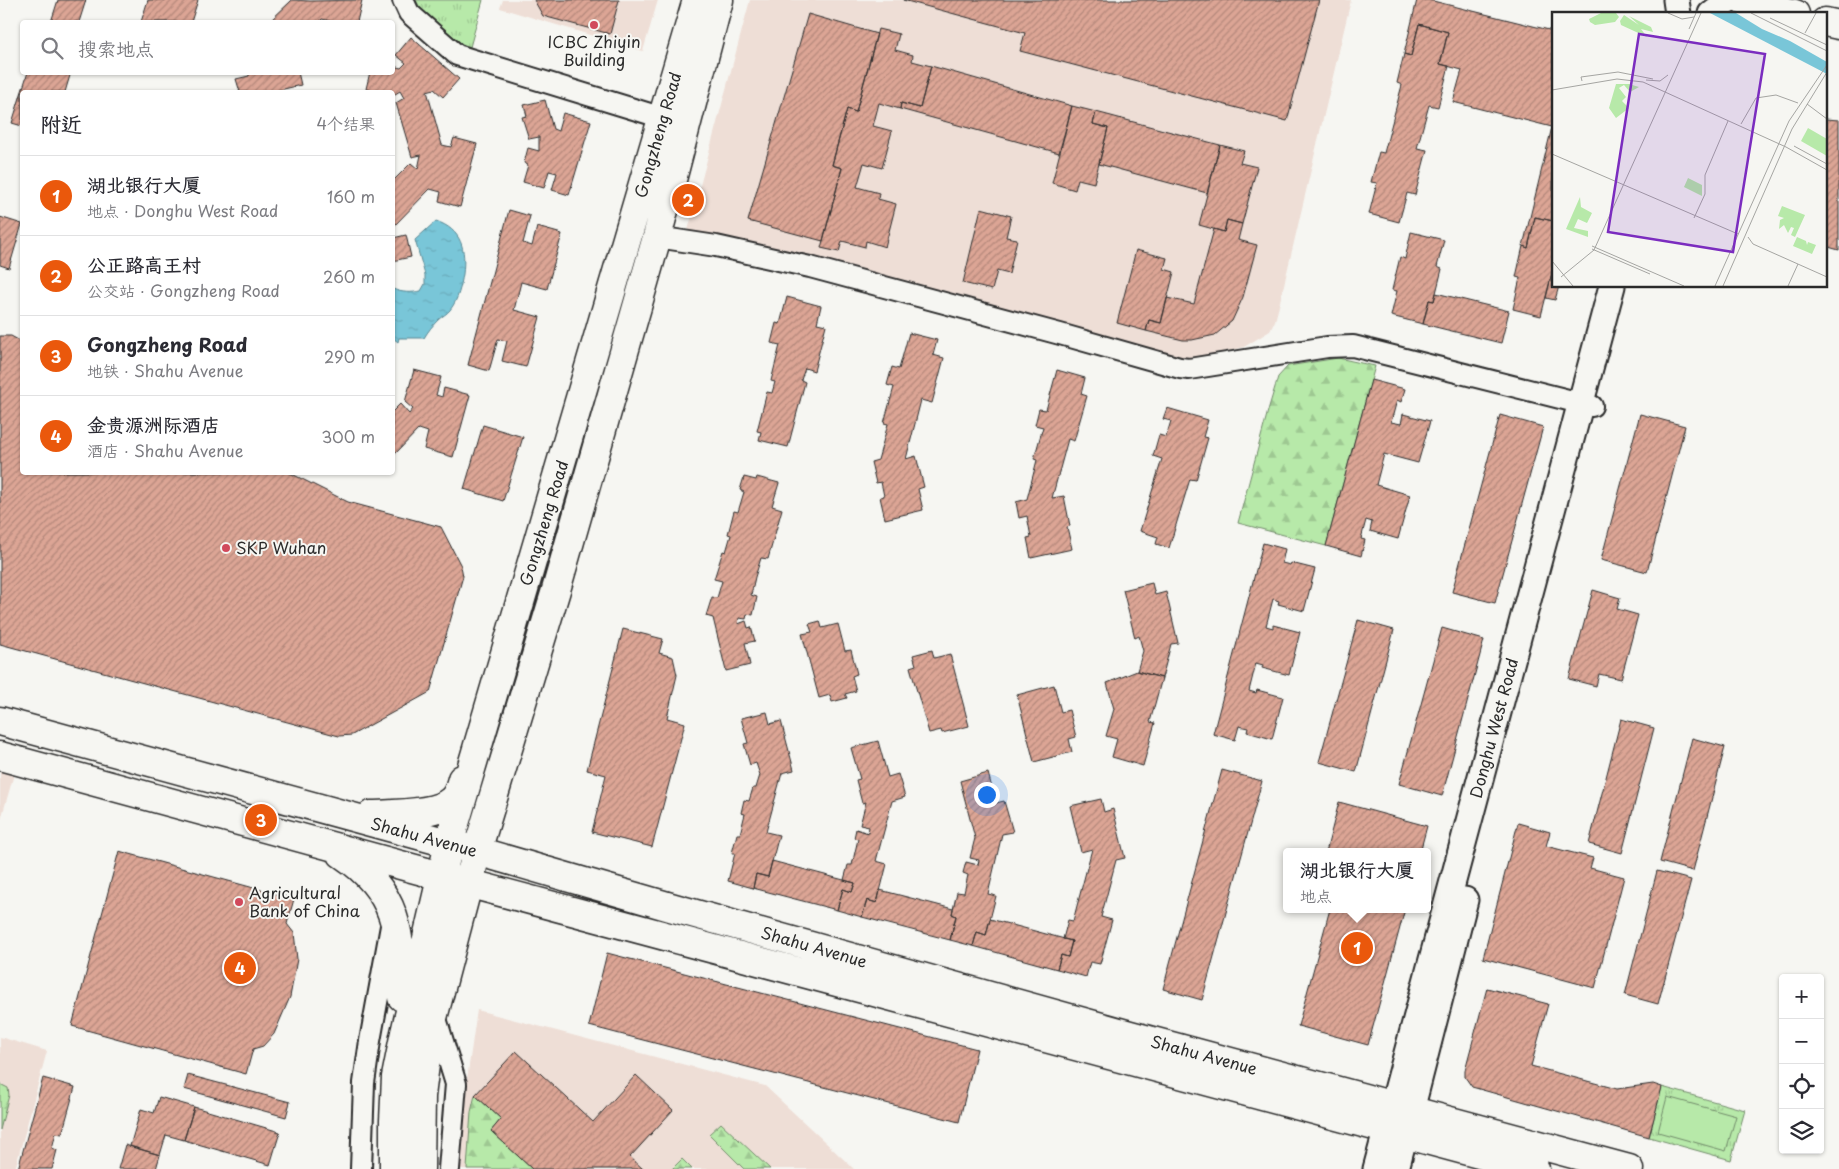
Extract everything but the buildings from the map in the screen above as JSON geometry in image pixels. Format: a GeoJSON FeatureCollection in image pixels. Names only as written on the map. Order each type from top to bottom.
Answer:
{"type":"FeatureCollection","features":[{"type":"Feature","properties":{"kind":"main road","name":"Gongzheng Road"},"geometry":{"type":"LineString","coordinates":[[394,1169],[396,1077],[449,844],[697,0]]}},
{"type":"Feature","properties":{"kind":"main road","name":"Gongzheng Road"},"geometry":{"type":"LineString","coordinates":[[420,1169],[419,1131],[423,1068],[434,1012],[477,851],[556,590],[657,237],[720,0]]}},
{"type":"Feature","properties":{"kind":"main road"},"geometry":{"type":"LineString","coordinates":[[1742,0],[1787,12]]}},
{"type":"Feature","properties":{"kind":"main road"},"geometry":{"type":"LineString","coordinates":[[1826,22],[1839,25]]}},
{"type":"Feature","properties":{"kind":"main road","name":"Shahu Avenue"},"geometry":{"type":"LineString","coordinates":[[0,721],[477,851],[1130,1035],[1398,1120],[1535,1169]]}},
{"type":"Feature","properties":{"kind":"main road"},"geometry":{"type":"LineString","coordinates":[[340,814],[396,814],[434,809],[448,803],[457,794],[477,732],[484,725]]}},
{"type":"Feature","properties":{"kind":"main road","name":"Shahu Avenue"},"geometry":{"type":"LineString","coordinates":[[0,756],[441,876],[1398,1120],[1629,1169]]}},
{"type":"Feature","properties":{"kind":"main road"},"geometry":{"type":"LineString","coordinates":[[330,846],[361,867],[382,891],[393,914],[402,954],[404,1037]]}},
{"type":"Feature","properties":{"kind":"street"},"geometry":{"type":"LineString","coordinates":[[403,0],[409,13],[457,55],[663,118]]}},
{"type":"Feature","properties":{"kind":"street"},"geometry":{"type":"LineString","coordinates":[[1714,12],[1729,0]]}},
{"type":"Feature","properties":{"kind":"street"},"geometry":{"type":"LineString","coordinates":[[657,237],[716,246],[810,267],[1180,368],[1189,369],[1327,347],[1353,346],[1586,404]]}},
{"type":"Feature","properties":{"kind":"street","name":"Donghu West Road"},"geometry":{"type":"LineString","coordinates":[[1376,1169],[1398,1120],[1586,404],[1612,288]]}},
{"type":"Feature","properties":{"kind":"street","name":"Donghu West Road"},"geometry":{"type":"LineString","coordinates":[[1586,404],[1623,288]]}},
{"type":"Feature","properties":{"kind":"street"},"geometry":{"type":"LineString","coordinates":[[361,1169],[364,1083],[393,914]]}},
{"type":"Feature","properties":{"kind":"street"},"geometry":{"type":"LineString","coordinates":[[434,1012],[456,1084],[449,1169]]}},
{"type":"Feature","properties":{"kind":"street","name":"Donghu West Road"},"geometry":{"type":"LineString","coordinates":[[1396,1169],[1398,1120]]}},
{"type":"Feature","properties":{"kind":"shaded area"},"geometry":{"type":"Polygon","coordinates":[[[503,0],[658,0],[643,51],[500,8],[503,0]]]}},
{"type":"Feature","properties":{"kind":"shaded area"},"geometry":{"type":"Polygon","coordinates":[[[750,0],[1351,0],[1279,306],[1270,331],[1244,347],[1206,357],[1186,358],[707,236],[687,234],[750,0]]]}},
{"type":"Feature","properties":{"kind":"shaded area"},"geometry":{"type":"Polygon","coordinates":[[[0,763],[16,767],[0,823],[0,763]]]}},
{"type":"Feature","properties":{"kind":"shaded area"},"geometry":{"type":"Polygon","coordinates":[[[477,1010],[765,1086],[854,1169],[458,1169],[465,1093],[477,1010]]]}},
{"type":"Feature","properties":{"kind":"shaded area"},"geometry":{"type":"Polygon","coordinates":[[[0,1037],[47,1051],[15,1169],[0,1169],[0,1037]]]}},
{"type":"Feature","properties":{"kind":"green space"},"geometry":{"type":"Polygon","coordinates":[[[416,0],[483,0],[470,47],[462,44],[420,8],[416,0]]]}},
{"type":"Feature","properties":{"kind":"green space"},"geometry":{"type":"Polygon","coordinates":[[[1338,358],[1375,366],[1326,546],[1238,523],[1278,377],[1288,366],[1338,358]]]}},
{"type":"Feature","properties":{"kind":"green space"},"geometry":{"type":"Polygon","coordinates":[[[0,1084],[8,1088],[9,1095],[0,1130],[0,1084]]]}},
{"type":"Feature","properties":{"kind":"green space"},"geometry":{"type":"Polygon","coordinates":[[[1662,1087],[1745,1110],[1731,1160],[1649,1137],[1662,1087]]]}},
{"type":"Feature","properties":{"kind":"green space"},"geometry":{"type":"Polygon","coordinates":[[[475,1095],[501,1119],[491,1131],[532,1169],[467,1169],[471,1112],[475,1095]]]}},
{"type":"Feature","properties":{"kind":"green space"},"geometry":{"type":"Polygon","coordinates":[[[1667,1097],[1736,1116],[1726,1151],[1658,1132],[1667,1097]]]}},
{"type":"Feature","properties":{"kind":"green space"},"geometry":{"type":"Polygon","coordinates":[[[721,1123],[770,1169],[744,1169],[709,1134],[721,1123]]]}},
{"type":"Feature","properties":{"kind":"green space"},"geometry":{"type":"Polygon","coordinates":[[[682,1159],[692,1169],[672,1169],[682,1159]]]}},
{"type":"Feature","properties":{"kind":"water"},"geometry":{"type":"Polygon","coordinates":[[[436,221],[452,230],[457,235],[463,249],[464,265],[462,279],[459,293],[450,310],[436,322],[424,338],[399,338],[398,342],[395,340],[395,290],[407,292],[421,291],[425,284],[425,275],[415,240],[436,221]]]}},
{"type":"Feature","properties":{"kind":"place","name":"ICBC Zhiyin Building"},"geometry":{"type":"Point","coordinates":[594,25]}},
{"type":"Feature","properties":{"kind":"place","name":"公正路高王村"},"geometry":{"type":"Point","coordinates":[688,200]}},
{"type":"Feature","properties":{"kind":"place","name":"SKP Wuhan"},"geometry":{"type":"Point","coordinates":[226,548]}},
{"type":"Feature","properties":{"kind":"place","name":"Gongzheng Road"},"geometry":{"type":"Point","coordinates":[261,820]}},
{"type":"Feature","properties":{"kind":"place","name":"Agricultural Bank of China"},"geometry":{"type":"Point","coordinates":[239,902]}},
{"type":"Feature","properties":{"kind":"place","name":"湖北银行大厦"},"geometry":{"type":"Point","coordinates":[1357,948]}},
{"type":"Feature","properties":{"kind":"place","name":"金贵源洲际酒店"},"geometry":{"type":"Point","coordinates":[240,968]}}]}
